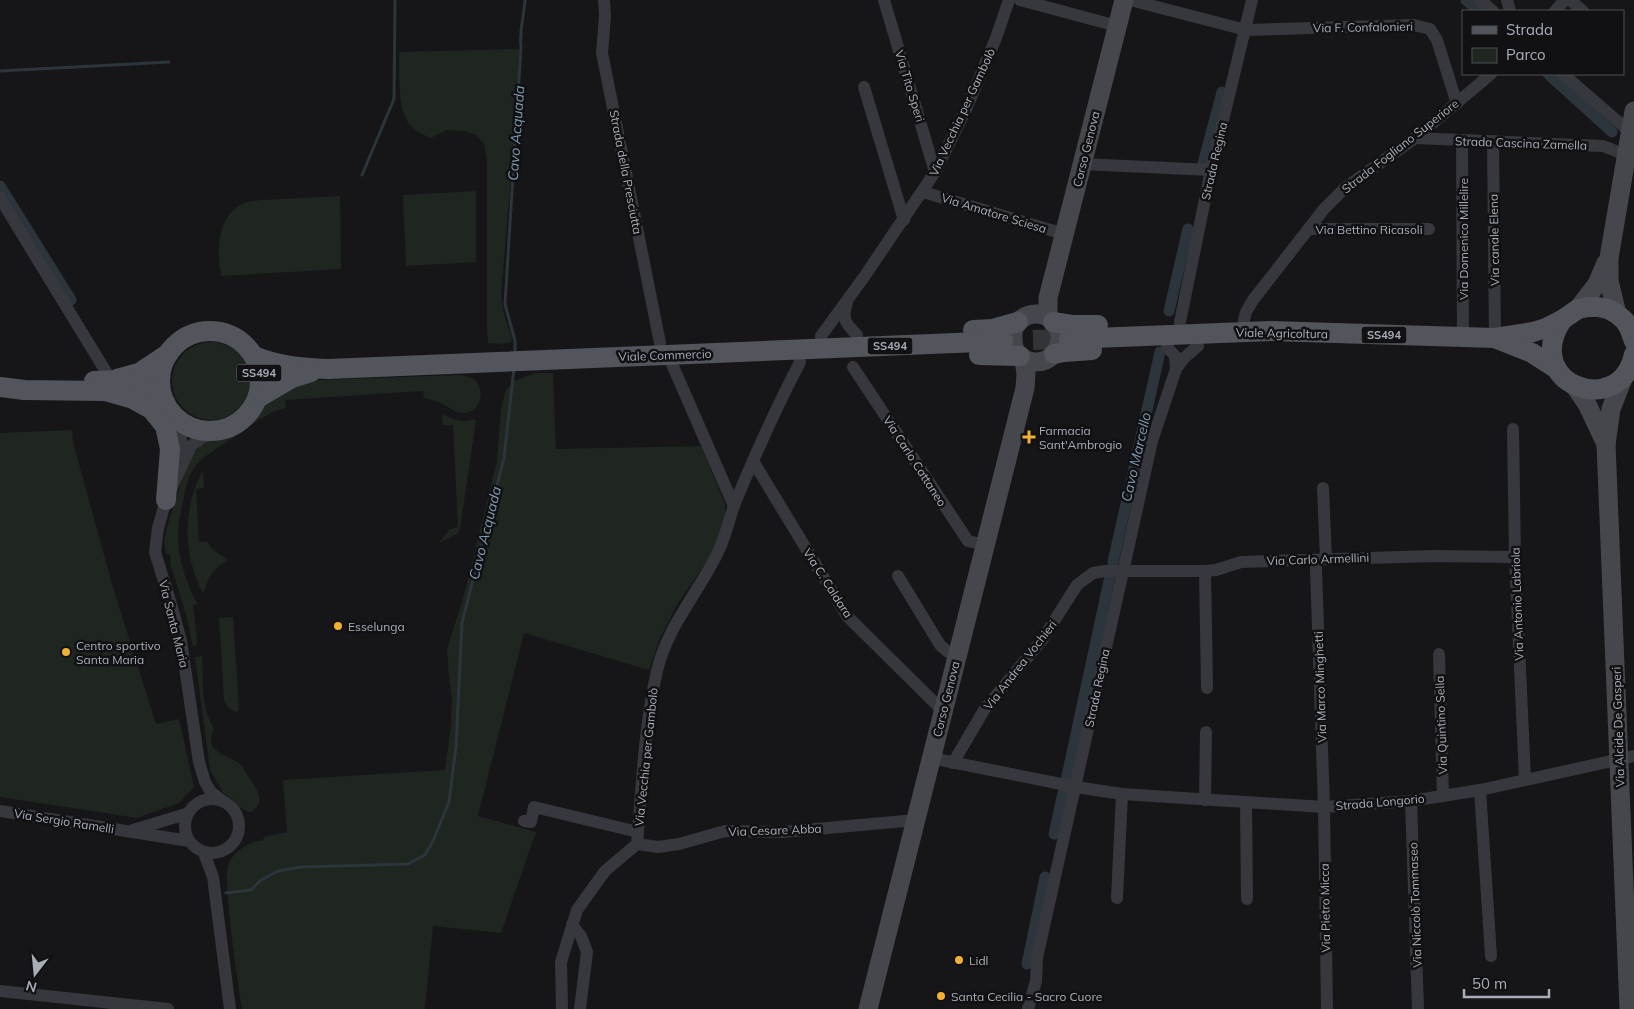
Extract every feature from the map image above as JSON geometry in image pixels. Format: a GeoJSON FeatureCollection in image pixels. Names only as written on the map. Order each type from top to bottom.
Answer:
{"type":"FeatureCollection","features":[{"type":"Feature","properties":{"kind":"main road","name":"Corso Genova"},"geometry":{"type":"LineString","coordinates":[[868,1009],[1025,388],[1026,374],[1035,358],[1058,347],[1059,330],[1046,318],[1048,298],[1124,0]]}},
{"type":"Feature","properties":{"kind":"main road"},"geometry":{"type":"LineString","coordinates":[[1633,334],[1625,321],[1617,314],[1608,281],[1609,258],[1634,111]]}},
{"type":"Feature","properties":{"kind":"main road"},"geometry":{"type":"LineString","coordinates":[[1557,369],[1552,356],[1551,344],[1555,331],[1597,284],[1609,258]]}},
{"type":"Feature","properties":{"kind":"main road","name":"Viale Agricoltura"},"geometry":{"type":"LineString","coordinates":[[1069,339],[1255,331],[1495,338],[1533,332],[1588,307],[1608,309],[1617,314]]}},
{"type":"Feature","properties":{"kind":"main road"},"geometry":{"type":"LineString","coordinates":[[664,349],[821,336],[993,329],[1018,322],[1023,318],[1046,318],[1061,324],[1088,326],[1244,320],[1263,321],[1305,332]]}},
{"type":"Feature","properties":{"kind":"main road","name":"Corso Genova"},"geometry":{"type":"LineString","coordinates":[[1018,322],[1012,336],[1012,344],[1035,358]]}},
{"type":"Feature","properties":{"kind":"main road","name":"Viale Commercio"},"geometry":{"type":"LineString","coordinates":[[170,409],[161,390],[160,377],[163,365],[169,354],[181,341],[198,333],[216,332],[225,334],[242,342],[254,356],[268,362],[286,366],[328,369]]}},
{"type":"Feature","properties":{"kind":"main road"},"geometry":{"type":"LineString","coordinates":[[664,349],[733,365],[983,354],[1035,358],[1089,350],[1264,343],[1305,332]]}},
{"type":"Feature","properties":{"kind":"main road","name":"Viale Agricoltura"},"geometry":{"type":"LineString","coordinates":[[1495,338],[1532,353],[1557,369],[1564,378],[1574,385]]}},
{"type":"Feature","properties":{"kind":"main road","name":"Viale Commercio"},"geometry":{"type":"LineString","coordinates":[[0,386],[111,380],[141,384],[156,391],[185,424],[211,431],[224,429],[241,421],[254,406],[258,398],[292,378],[308,372],[328,369],[503,360],[527,354],[1003,341]]}},
{"type":"Feature","properties":{"kind":"main road","name":"Viale Commercio"},"geometry":{"type":"LineString","coordinates":[[111,380],[139,373],[169,354]]}},
{"type":"Feature","properties":{"kind":"main road","name":"SS494"},"geometry":{"type":"LineString","coordinates":[[254,356],[260,377],[258,398]]}},
{"type":"Feature","properties":{"kind":"main road"},"geometry":{"type":"LineString","coordinates":[[1574,385],[1584,389],[1600,389],[1616,383],[1630,368]]}},
{"type":"Feature","properties":{"kind":"main road","name":"Via Alcide De Gasperi"},"geometry":{"type":"LineString","coordinates":[[1629,1009],[1627,757],[1606,444],[1611,409],[1630,368]]}},
{"type":"Feature","properties":{"kind":"main road","name":"Via Alcide De Gasperi"},"geometry":{"type":"LineString","coordinates":[[1574,385],[1587,404],[1606,444]]}},
{"type":"Feature","properties":{"kind":"main road"},"geometry":{"type":"LineString","coordinates":[[0,386],[24,390],[105,391],[151,408],[165,426],[170,449],[168,495]]}},
{"type":"Feature","properties":{"kind":"street","name":"Strada della Presciutta"},"geometry":{"type":"LineString","coordinates":[[604,0],[605,16],[602,53],[664,349],[734,506]]}},
{"type":"Feature","properties":{"kind":"street","name":"Via Tito Speri"},"geometry":{"type":"LineString","coordinates":[[884,0],[936,172]]}},
{"type":"Feature","properties":{"kind":"street","name":"Via Vecchia per Gambolò"},"geometry":{"type":"LineString","coordinates":[[821,336],[847,302],[936,172],[967,107],[1010,0]]}},
{"type":"Feature","properties":{"kind":"street"},"geometry":{"type":"LineString","coordinates":[[1020,0],[1118,26]]}},
{"type":"Feature","properties":{"kind":"street"},"geometry":{"type":"LineString","coordinates":[[1130,0],[1246,30]]}},
{"type":"Feature","properties":{"kind":"street","name":"Strada Regina"},"geometry":{"type":"LineString","coordinates":[[1180,322],[1211,170],[1252,0]]}},
{"type":"Feature","properties":{"kind":"street"},"geometry":{"type":"LineString","coordinates":[[1480,0],[1492,10]]}},
{"type":"Feature","properties":{"kind":"street"},"geometry":{"type":"LineString","coordinates":[[1556,10],[1565,0]]}},
{"type":"Feature","properties":{"kind":"street"},"geometry":{"type":"LineString","coordinates":[[1570,0],[1582,10]]}},
{"type":"Feature","properties":{"kind":"street","name":"Via F. Confalonieri"},"geometry":{"type":"LineString","coordinates":[[1246,30],[1414,25],[1430,29],[1437,40],[1457,104]]}},
{"type":"Feature","properties":{"kind":"street","name":"Strada Fogliano Superiore"},"geometry":{"type":"LineString","coordinates":[[1244,320],[1253,300],[1324,209],[1345,188],[1415,138],[1490,75]]}},
{"type":"Feature","properties":{"kind":"street"},"geometry":{"type":"LineString","coordinates":[[1564,75],[1630,142]]}},
{"type":"Feature","properties":{"kind":"street"},"geometry":{"type":"LineString","coordinates":[[864,87],[904,220]]}},
{"type":"Feature","properties":{"kind":"street","name":"Strada Cascina Zamella"},"geometry":{"type":"LineString","coordinates":[[1415,138],[1603,146],[1630,142]]}},
{"type":"Feature","properties":{"kind":"street","name":"Via Domenico Millelire"},"geometry":{"type":"LineString","coordinates":[[1462,140],[1464,338]]}},
{"type":"Feature","properties":{"kind":"street","name":"Via canale Elena"},"geometry":{"type":"LineString","coordinates":[[1493,142],[1495,338]]}},
{"type":"Feature","properties":{"kind":"street"},"geometry":{"type":"LineString","coordinates":[[1082,164],[1211,170]]}},
{"type":"Feature","properties":{"kind":"street","name":"Via Amatore Sciesa"},"geometry":{"type":"LineString","coordinates":[[923,192],[1064,234]]}},
{"type":"Feature","properties":{"kind":"street"},"geometry":{"type":"LineString","coordinates":[[0,198],[111,380]]}},
{"type":"Feature","properties":{"kind":"street","name":"Via Bettino Ricasoli"},"geometry":{"type":"LineString","coordinates":[[1309,229],[1429,229]]}},
{"type":"Feature","properties":{"kind":"street"},"geometry":{"type":"LineString","coordinates":[[847,302],[844,312],[846,323],[857,335]]}},
{"type":"Feature","properties":{"kind":"street","name":"Strada Regina"},"geometry":{"type":"LineString","coordinates":[[1028,1009],[1036,981],[1037,958],[1152,441],[1176,369],[1184,358],[1198,346]]}},
{"type":"Feature","properties":{"kind":"street"},"geometry":{"type":"LineString","coordinates":[[1167,347],[1175,356],[1176,369]]}},
{"type":"Feature","properties":{"kind":"street","name":"Via Vecchia per Gambolò"},"geometry":{"type":"LineString","coordinates":[[562,1009],[561,962],[577,910],[605,871],[638,838],[648,720],[657,670],[675,624],[720,549],[734,506],[753,461],[800,362]]}},
{"type":"Feature","properties":{"kind":"street","name":"Via Carlo Cattaneo"},"geometry":{"type":"LineString","coordinates":[[853,367],[968,541],[985,545]]}},
{"type":"Feature","properties":{"kind":"street","name":"Via Santa Maria"},"geometry":{"type":"LineString","coordinates":[[170,409],[181,431],[182,443],[158,528],[155,552],[181,642],[199,762],[205,782],[211,792],[220,800],[230,805],[236,814],[239,825],[238,836],[227,849],[219,853]]}},
{"type":"Feature","properties":{"kind":"street","name":"Via Santa Maria"},"geometry":{"type":"LineString","coordinates":[[168,495],[191,446],[201,438],[224,429]]}},
{"type":"Feature","properties":{"kind":"street","name":"Via Antonio Labriola"},"geometry":{"type":"LineString","coordinates":[[1513,429],[1515,557],[1525,779]]}},
{"type":"Feature","properties":{"kind":"street","name":"Via C. Caldara"},"geometry":{"type":"LineString","coordinates":[[753,461],[847,616],[943,711]]}},
{"type":"Feature","properties":{"kind":"street"},"geometry":{"type":"LineString","coordinates":[[1324,488],[1326,558]]}},
{"type":"Feature","properties":{"kind":"street","name":"Via Carlo Armellini"},"geometry":{"type":"LineString","coordinates":[[1123,571],[1206,571],[1216,570],[1241,562],[1326,558],[1515,557]]}},
{"type":"Feature","properties":{"kind":"street","name":"Via Marco Minghetti"},"geometry":{"type":"LineString","coordinates":[[1316,568],[1324,806]]}},
{"type":"Feature","properties":{"kind":"street","name":"Via Andrea Vochieri"},"geometry":{"type":"LineString","coordinates":[[953,763],[984,710],[1042,640],[1077,585],[1088,576],[1098,572],[1123,571]]}},
{"type":"Feature","properties":{"kind":"street"},"geometry":{"type":"LineString","coordinates":[[1206,571],[1207,688]]}},
{"type":"Feature","properties":{"kind":"street"},"geometry":{"type":"LineString","coordinates":[[898,576],[940,645],[948,652],[957,655]]}},
{"type":"Feature","properties":{"kind":"street","name":"Via Quintino Sella"},"geometry":{"type":"LineString","coordinates":[[1439,654],[1443,796]]}},
{"type":"Feature","properties":{"kind":"street"},"geometry":{"type":"LineString","coordinates":[[1205,800],[1206,732]]}},
{"type":"Feature","properties":{"kind":"street","name":"Strada Longorio"},"geometry":{"type":"LineString","coordinates":[[931,758],[1076,787],[1122,794],[1324,806],[1411,801],[1443,796],[1480,790],[1627,757]]}},
{"type":"Feature","properties":{"kind":"street","name":"Via Santa Maria"},"geometry":{"type":"LineString","coordinates":[[189,841],[185,833],[184,824],[196,795],[199,762]]}},
{"type":"Feature","properties":{"kind":"street"},"geometry":{"type":"LineString","coordinates":[[1480,790],[1491,956]]}},
{"type":"Feature","properties":{"kind":"street"},"geometry":{"type":"LineString","coordinates":[[1117,898],[1122,794]]}},
{"type":"Feature","properties":{"kind":"street"},"geometry":{"type":"LineString","coordinates":[[129,831],[188,812],[196,803],[204,800],[212,798],[220,800]]}},
{"type":"Feature","properties":{"kind":"street","name":"Via Niccolò Tommaseo"},"geometry":{"type":"LineString","coordinates":[[1411,801],[1418,1009]]}},
{"type":"Feature","properties":{"kind":"street"},"geometry":{"type":"LineString","coordinates":[[1246,802],[1247,899]]}},
{"type":"Feature","properties":{"kind":"street","name":"Via Pietro Micca"},"geometry":{"type":"LineString","coordinates":[[1324,806],[1327,1009]]}},
{"type":"Feature","properties":{"kind":"street","name":"Via Cesare Abba"},"geometry":{"type":"LineString","coordinates":[[524,821],[530,822],[534,808],[638,838],[658,847],[679,844],[725,831],[783,832],[916,820]]}},
{"type":"Feature","properties":{"kind":"street","name":"Via Sergio Ramelli"},"geometry":{"type":"LineString","coordinates":[[0,811],[189,841]]}},
{"type":"Feature","properties":{"kind":"street"},"geometry":{"type":"LineString","coordinates":[[189,841],[195,848],[204,852],[219,853],[213,877]]}},
{"type":"Feature","properties":{"kind":"street"},"geometry":{"type":"LineString","coordinates":[[204,852],[213,877],[230,1009]]}},
{"type":"Feature","properties":{"kind":"street"},"geometry":{"type":"LineString","coordinates":[[572,925],[581,936],[587,952],[580,1009]]}},
{"type":"Feature","properties":{"kind":"street"},"geometry":{"type":"LineString","coordinates":[[0,991],[168,1009]]}},
{"type":"Feature","properties":{"kind":"green space"},"geometry":{"type":"Polygon","coordinates":[[[519,49],[518,90],[501,291],[504,314],[512,338],[511,342],[500,344],[488,343],[487,161],[484,144],[476,135],[464,131],[447,130],[431,138],[418,132],[411,126],[406,119],[401,101],[399,52],[519,49]]]}},
{"type":"Feature","properties":{"kind":"green space"},"geometry":{"type":"Polygon","coordinates":[[[476,191],[476,262],[406,266],[403,195],[476,191]]]}},
{"type":"Feature","properties":{"kind":"green space"},"geometry":{"type":"Polygon","coordinates":[[[340,196],[341,269],[221,276],[219,247],[222,228],[232,211],[240,205],[261,200],[340,196]]]}},
{"type":"Feature","properties":{"kind":"green space"},"geometry":{"type":"Polygon","coordinates":[[[203,342],[219,342],[233,348],[244,359],[250,373],[250,389],[244,403],[233,414],[219,420],[203,420],[189,414],[178,403],[172,389],[172,373],[178,359],[189,348],[203,342]]]}},
{"type":"Feature","properties":{"kind":"green space"},"geometry":{"type":"Polygon","coordinates":[[[535,373],[553,373],[556,449],[701,446],[725,504],[725,519],[720,542],[678,603],[660,638],[649,670],[524,633],[478,816],[536,832],[501,933],[433,926],[425,1009],[242,1009],[234,956],[227,872],[232,858],[243,847],[263,840],[264,837],[287,832],[283,780],[445,770],[452,700],[447,649],[463,599],[497,461],[501,409],[506,390],[514,381],[535,373]]]}},
{"type":"Feature","properties":{"kind":"green space"},"geometry":{"type":"Polygon","coordinates":[[[461,375],[475,380],[481,393],[479,403],[469,412],[458,412],[441,403],[424,398],[423,391],[285,400],[286,408],[261,418],[198,463],[192,471],[186,486],[178,539],[185,577],[197,604],[193,605],[197,641],[196,646],[193,646],[186,614],[171,566],[170,554],[166,554],[164,541],[185,471],[194,453],[204,441],[231,432],[245,423],[267,400],[283,390],[316,380],[461,375]]]}},
{"type":"Feature","properties":{"kind":"green space"},"geometry":{"type":"Polygon","coordinates":[[[442,414],[458,420],[474,419],[476,421],[460,528],[457,534],[439,543],[450,529],[458,527],[453,425],[443,425],[442,414]]]}},
{"type":"Feature","properties":{"kind":"green space","name":"Centro sportivo Santa Maria"},"geometry":{"type":"Polygon","coordinates":[[[72,430],[73,442],[112,584],[156,724],[179,719],[194,787],[179,803],[137,818],[0,797],[0,433],[72,430]]]}},
{"type":"Feature","properties":{"kind":"green space"},"geometry":{"type":"Polygon","coordinates":[[[203,470],[204,488],[196,489],[199,542],[207,542],[212,549],[227,560],[211,575],[203,593],[196,579],[192,564],[189,548],[188,516],[191,500],[203,470]]]}},
{"type":"Feature","properties":{"kind":"green space"},"geometry":{"type":"Polygon","coordinates":[[[233,617],[239,706],[237,713],[228,707],[224,700],[219,618],[233,617]]]}},
{"type":"Feature","properties":{"kind":"green space"},"geometry":{"type":"Polygon","coordinates":[[[202,656],[203,693],[206,712],[214,728],[211,743],[218,752],[240,764],[255,786],[259,795],[259,803],[252,812],[239,807],[223,793],[210,770],[195,657],[202,656]]]}},
{"type":"Feature","properties":{"kind":"waterway"},"geometry":{"type":"LineString","coordinates":[[362,175],[394,99],[395,0]]}},
{"type":"Feature","properties":{"kind":"waterway","name":"Cavo Acquada"},"geometry":{"type":"LineString","coordinates":[[515,354],[515,341],[505,304],[521,36],[525,0]]}},
{"type":"Feature","properties":{"kind":"waterway"},"geometry":{"type":"LineString","coordinates":[[1466,0],[1478,10]]}},
{"type":"Feature","properties":{"kind":"waterway"},"geometry":{"type":"LineString","coordinates":[[0,71],[169,62]]}},
{"type":"Feature","properties":{"kind":"waterway"},"geometry":{"type":"LineString","coordinates":[[1549,75],[1612,132]]}},
{"type":"Feature","properties":{"kind":"waterway","name":"Cavo Marcello"},"geometry":{"type":"LineString","coordinates":[[1203,164],[1222,92]]}},
{"type":"Feature","properties":{"kind":"waterway"},"geometry":{"type":"LineString","coordinates":[[0,186],[71,300]]}},
{"type":"Feature","properties":{"kind":"waterway","name":"Cavo Marcello"},"geometry":{"type":"LineString","coordinates":[[1169,311],[1188,229]]}},
{"type":"Feature","properties":{"kind":"waterway","name":"Cavo Marcello"},"geometry":{"type":"LineString","coordinates":[[1113,562],[1160,352]]}},
{"type":"Feature","properties":{"kind":"waterway","name":"Cavo Acquada"},"geometry":{"type":"LineString","coordinates":[[226,893],[251,890],[261,880],[278,871],[301,867],[408,864],[425,855],[433,841],[449,802],[456,746],[462,623],[504,458],[514,368]]}},
{"type":"Feature","properties":{"kind":"waterway","name":"Cavo Marcello"},"geometry":{"type":"LineString","coordinates":[[1067,776],[1110,576]]}},
{"type":"Feature","properties":{"kind":"waterway","name":"Cavo Marcello"},"geometry":{"type":"LineString","coordinates":[[1054,834],[1063,793]]}},
{"type":"Feature","properties":{"kind":"waterway"},"geometry":{"type":"LineString","coordinates":[[1027,964],[1045,877]]}},
{"type":"Feature","properties":{"kind":"tunnel"},"geometry":{"type":"LineString","coordinates":[[1003,341],[1069,339]]}},
{"type":"Feature","properties":{"kind":"place","name":"Farmacia Sant'Ambrogio"},"geometry":{"type":"Point","coordinates":[1029,437]}},
{"type":"Feature","properties":{"kind":"place","name":"Esselunga"},"geometry":{"type":"Point","coordinates":[338,626]}},
{"type":"Feature","properties":{"kind":"place","name":"Centro sportivo Santa Maria"},"geometry":{"type":"Point","coordinates":[66,652]}},
{"type":"Feature","properties":{"kind":"place","name":"Lidl"},"geometry":{"type":"Point","coordinates":[959,960]}},
{"type":"Feature","properties":{"kind":"place","name":"Santa Cecilia - Sacro Cuore"},"geometry":{"type":"Point","coordinates":[941,996]}}]}
